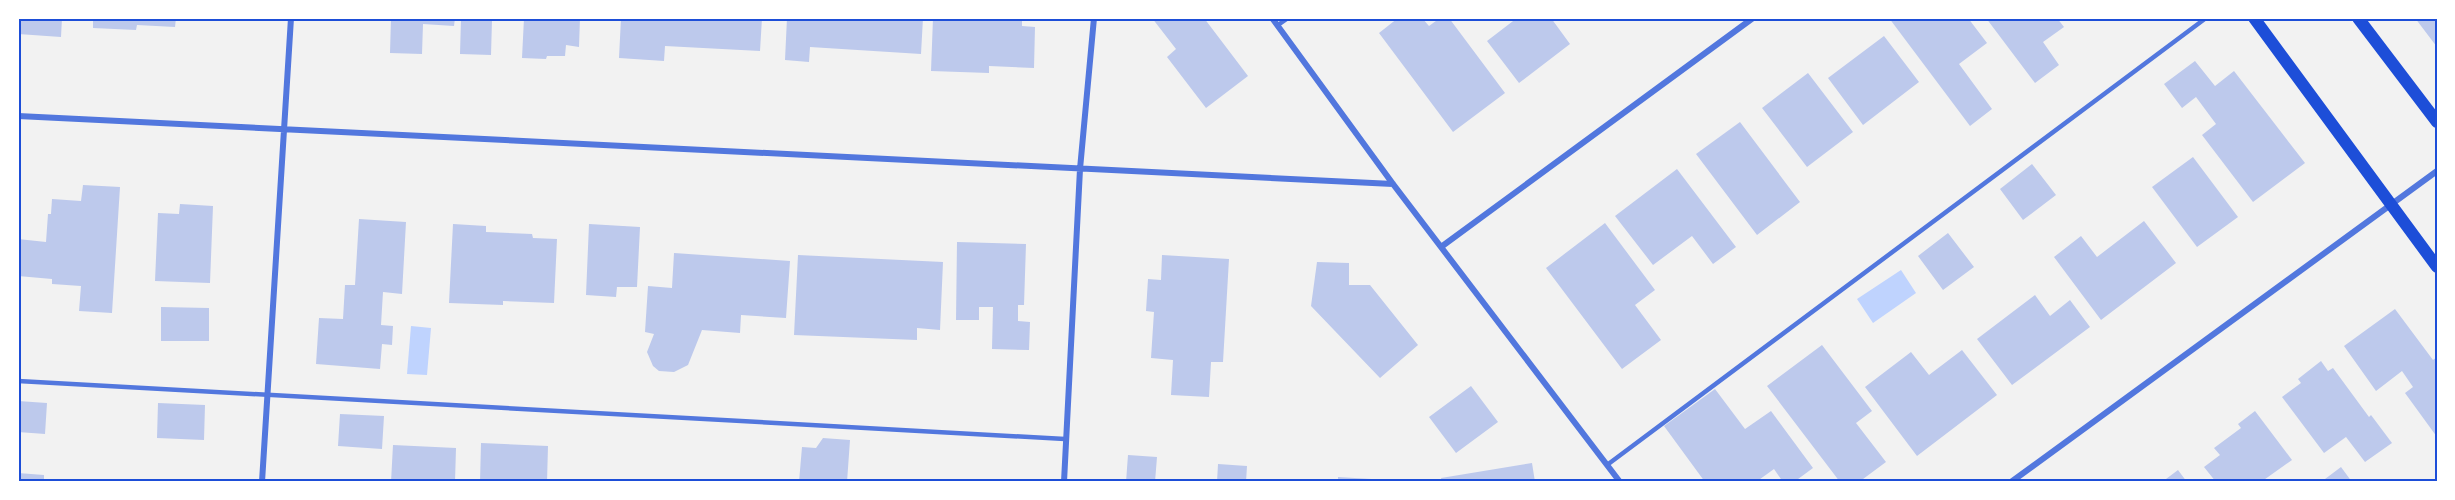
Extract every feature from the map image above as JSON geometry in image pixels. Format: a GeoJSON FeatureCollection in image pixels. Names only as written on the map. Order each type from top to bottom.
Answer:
{"type":"FeatureCollection","features":[{"type":"Feature","properties":{"kind":"main road"},"geometry":{"type":"LineString","coordinates":[[2254,18],[2437,267]]}},
{"type":"Feature","properties":{"kind":"main road"},"geometry":{"type":"LineString","coordinates":[[2358,18],[2437,122]]}},
{"type":"Feature","properties":{"kind":"street"},"geometry":{"type":"LineString","coordinates":[[262,482],[291,18]]}},
{"type":"Feature","properties":{"kind":"street"},"geometry":{"type":"LineString","coordinates":[[1064,482],[1080,169],[1094,18]]}},
{"type":"Feature","properties":{"kind":"street"},"geometry":{"type":"LineString","coordinates":[[1272,18],[1393,184],[1620,482]]}},
{"type":"Feature","properties":{"kind":"street"},"geometry":{"type":"LineString","coordinates":[[1441,247],[1753,18]]}},
{"type":"Feature","properties":{"kind":"street"},"geometry":{"type":"LineString","coordinates":[[18,116],[1393,184]]}},
{"type":"Feature","properties":{"kind":"street"},"geometry":{"type":"LineString","coordinates":[[2011,482],[2437,171]]}},
{"type":"Feature","properties":{"kind":"lane"},"geometry":{"type":"LineString","coordinates":[[1278,25],[1288,18]]}},
{"type":"Feature","properties":{"kind":"lane"},"geometry":{"type":"LineString","coordinates":[[1607,465],[2206,18]]}},
{"type":"Feature","properties":{"kind":"lane"},"geometry":{"type":"LineString","coordinates":[[18,381],[1065,439]]}},
{"type":"Feature","properties":{"kind":"water"},"geometry":{"type":"Polygon","coordinates":[[[1901,270],[1916,293],[1873,323],[1857,299],[1901,270]]]}},
{"type":"Feature","properties":{"kind":"water"},"geometry":{"type":"Polygon","coordinates":[[[411,326],[431,328],[427,375],[407,374],[411,326]]]}},
{"type":"Feature","properties":{"kind":"building"},"geometry":{"type":"Polygon","coordinates":[[[18,18],[62,18],[61,37],[18,34],[18,18]]]}},
{"type":"Feature","properties":{"kind":"building"},"geometry":{"type":"Polygon","coordinates":[[[93,18],[176,18],[175,27],[137,25],[136,30],[93,28],[93,18]]]}},
{"type":"Feature","properties":{"kind":"building"},"geometry":{"type":"Polygon","coordinates":[[[391,18],[455,18],[454,26],[423,24],[422,54],[390,53],[391,18]]]}},
{"type":"Feature","properties":{"kind":"building"},"geometry":{"type":"Polygon","coordinates":[[[524,18],[580,18],[579,47],[566,45],[565,56],[547,56],[546,59],[522,58],[524,18]]]}},
{"type":"Feature","properties":{"kind":"building"},"geometry":{"type":"Polygon","coordinates":[[[621,18],[762,18],[760,51],[665,46],[664,61],[619,58],[621,18]]]}},
{"type":"Feature","properties":{"kind":"building"},"geometry":{"type":"Polygon","coordinates":[[[787,18],[923,18],[921,54],[810,47],[809,62],[785,60],[787,18]]]}},
{"type":"Feature","properties":{"kind":"building"},"geometry":{"type":"Polygon","coordinates":[[[933,18],[1022,18],[1022,26],[1035,27],[1034,68],[989,66],[989,73],[931,71],[933,18]]]}},
{"type":"Feature","properties":{"kind":"building"},"geometry":{"type":"Polygon","coordinates":[[[1152,18],[1204,18],[1248,76],[1206,108],[1167,57],[1176,49],[1152,18]]]}},
{"type":"Feature","properties":{"kind":"building"},"geometry":{"type":"Polygon","coordinates":[[[1398,18],[1422,18],[1429,26],[1440,18],[1449,18],[1505,93],[1453,132],[1379,33],[1398,18]]]}},
{"type":"Feature","properties":{"kind":"building"},"geometry":{"type":"Polygon","coordinates":[[[1517,18],[1551,18],[1570,44],[1519,83],[1487,41],[1517,18]]]}},
{"type":"Feature","properties":{"kind":"building"},"geometry":{"type":"Polygon","coordinates":[[[1889,18],[1968,18],[1987,43],[1959,64],[1992,109],[1970,126],[1889,18]]]}},
{"type":"Feature","properties":{"kind":"building"},"geometry":{"type":"Polygon","coordinates":[[[1986,18],[2057,18],[2064,27],[2043,42],[2059,65],[2035,83],[1986,18]]]}},
{"type":"Feature","properties":{"kind":"building"},"geometry":{"type":"Polygon","coordinates":[[[2415,18],[2437,18],[2437,47],[2415,18]]]}},
{"type":"Feature","properties":{"kind":"building"},"geometry":{"type":"Polygon","coordinates":[[[461,19],[492,20],[491,55],[460,54],[461,19]]]}},
{"type":"Feature","properties":{"kind":"building"},"geometry":{"type":"Polygon","coordinates":[[[1884,36],[1919,82],[1863,125],[1828,78],[1884,36]]]}},
{"type":"Feature","properties":{"kind":"building"},"geometry":{"type":"Polygon","coordinates":[[[2195,61],[2215,86],[2234,71],[2305,163],[2253,202],[2202,135],[2216,124],[2196,97],[2182,108],[2164,84],[2195,61]]]}},
{"type":"Feature","properties":{"kind":"building"},"geometry":{"type":"Polygon","coordinates":[[[1808,73],[1853,132],[1807,167],[1762,108],[1808,73]]]}},
{"type":"Feature","properties":{"kind":"building"},"geometry":{"type":"Polygon","coordinates":[[[1740,122],[1800,202],[1757,235],[1696,154],[1740,122]]]}},
{"type":"Feature","properties":{"kind":"building"},"geometry":{"type":"Polygon","coordinates":[[[2193,157],[2238,217],[2197,247],[2152,187],[2193,157]]]}},
{"type":"Feature","properties":{"kind":"building"},"geometry":{"type":"Polygon","coordinates":[[[2032,164],[2056,195],[2023,220],[2000,189],[2032,164]]]}},
{"type":"Feature","properties":{"kind":"building"},"geometry":{"type":"Polygon","coordinates":[[[1677,169],[1736,247],[1713,264],[1692,236],[1653,265],[1615,216],[1677,169]]]}},
{"type":"Feature","properties":{"kind":"building"},"geometry":{"type":"Polygon","coordinates":[[[83,185],[120,187],[112,313],[79,311],[81,286],[52,284],[52,279],[18,276],[18,239],[46,242],[48,214],[51,214],[52,199],[81,201],[83,185]]]}},
{"type":"Feature","properties":{"kind":"building"},"geometry":{"type":"Polygon","coordinates":[[[180,204],[213,206],[210,283],[155,281],[158,213],[179,214],[180,204]]]}},
{"type":"Feature","properties":{"kind":"building"},"geometry":{"type":"Polygon","coordinates":[[[359,219],[406,222],[402,294],[383,292],[381,325],[393,326],[392,345],[382,344],[380,369],[316,364],[319,318],[343,319],[345,285],[355,285],[359,219]]]}},
{"type":"Feature","properties":{"kind":"building"},"geometry":{"type":"Polygon","coordinates":[[[2144,221],[2176,263],[2101,320],[2054,257],[2081,236],[2097,257],[2144,221]]]}},
{"type":"Feature","properties":{"kind":"building"},"geometry":{"type":"Polygon","coordinates":[[[1605,223],[1655,290],[1635,305],[1661,340],[1622,369],[1546,268],[1605,223]]]}},
{"type":"Feature","properties":{"kind":"building"},"geometry":{"type":"Polygon","coordinates":[[[453,224],[486,226],[486,232],[532,234],[533,238],[557,239],[554,303],[503,301],[503,305],[449,303],[453,224]]]}},
{"type":"Feature","properties":{"kind":"building"},"geometry":{"type":"Polygon","coordinates":[[[589,224],[640,227],[637,287],[617,287],[616,297],[586,295],[589,224]]]}},
{"type":"Feature","properties":{"kind":"building"},"geometry":{"type":"Polygon","coordinates":[[[1948,233],[1974,267],[1943,290],[1918,256],[1948,233]]]}},
{"type":"Feature","properties":{"kind":"building"},"geometry":{"type":"Polygon","coordinates":[[[957,242],[1026,244],[1024,305],[1018,305],[1018,321],[1030,322],[1029,350],[992,349],[993,307],[979,307],[979,320],[956,320],[957,242]]]}},
{"type":"Feature","properties":{"kind":"building"},"geometry":{"type":"Polygon","coordinates":[[[674,253],[790,261],[786,318],[741,315],[740,333],[702,330],[688,365],[674,372],[659,371],[653,366],[647,352],[654,334],[645,332],[648,286],[672,288],[674,253]]]}},
{"type":"Feature","properties":{"kind":"building"},"geometry":{"type":"Polygon","coordinates":[[[798,255],[943,262],[940,330],[917,328],[917,340],[794,335],[798,255]]]}},
{"type":"Feature","properties":{"kind":"building"},"geometry":{"type":"Polygon","coordinates":[[[1162,255],[1229,259],[1223,362],[1211,362],[1209,397],[1171,395],[1173,360],[1151,358],[1154,312],[1146,311],[1148,279],[1161,280],[1162,255]]]}},
{"type":"Feature","properties":{"kind":"building"},"geometry":{"type":"Polygon","coordinates":[[[1317,262],[1349,263],[1349,285],[1370,285],[1418,345],[1380,378],[1311,306],[1317,262]]]}},
{"type":"Feature","properties":{"kind":"building"},"geometry":{"type":"Polygon","coordinates":[[[2035,295],[2050,316],[2070,300],[2090,327],[2012,385],[1977,339],[2035,295]]]}},
{"type":"Feature","properties":{"kind":"building"},"geometry":{"type":"Polygon","coordinates":[[[161,307],[209,308],[209,341],[161,341],[161,307]]]}},
{"type":"Feature","properties":{"kind":"building"},"geometry":{"type":"Polygon","coordinates":[[[2395,309],[2433,360],[2437,357],[2437,437],[2405,393],[2413,387],[2402,371],[2376,391],[2344,346],[2395,309]]]}},
{"type":"Feature","properties":{"kind":"building"},"geometry":{"type":"Polygon","coordinates":[[[1822,345],[1872,411],[1856,423],[1886,462],[1859,482],[1840,482],[1767,386],[1822,345]]]}},
{"type":"Feature","properties":{"kind":"building"},"geometry":{"type":"Polygon","coordinates":[[[1962,350],[1997,395],[1917,456],[1865,387],[1911,352],[1929,375],[1962,350]]]}},
{"type":"Feature","properties":{"kind":"building"},"geometry":{"type":"Polygon","coordinates":[[[2321,361],[2328,371],[2333,368],[2369,417],[2371,415],[2392,443],[2365,462],[2346,437],[2324,453],[2282,397],[2301,383],[2298,379],[2321,361]]]}},
{"type":"Feature","properties":{"kind":"building"},"geometry":{"type":"Polygon","coordinates":[[[1471,386],[1498,422],[1456,453],[1429,417],[1471,386]]]}},
{"type":"Feature","properties":{"kind":"building"},"geometry":{"type":"Polygon","coordinates":[[[1715,389],[1745,429],[1771,411],[1813,468],[1794,482],[1783,482],[1774,469],[1756,482],[1705,482],[1664,426],[1715,389]]]}},
{"type":"Feature","properties":{"kind":"building"},"geometry":{"type":"Polygon","coordinates":[[[18,401],[47,403],[45,434],[18,432],[18,401]]]}},
{"type":"Feature","properties":{"kind":"building"},"geometry":{"type":"Polygon","coordinates":[[[158,403],[205,405],[204,440],[157,438],[158,403]]]}},
{"type":"Feature","properties":{"kind":"building"},"geometry":{"type":"Polygon","coordinates":[[[2255,411],[2292,460],[2261,482],[2216,482],[2204,467],[2220,455],[2214,448],[2241,428],[2238,424],[2255,411]]]}},
{"type":"Feature","properties":{"kind":"building"},"geometry":{"type":"Polygon","coordinates":[[[340,414],[384,416],[382,449],[338,446],[340,414]]]}},
{"type":"Feature","properties":{"kind":"building"},"geometry":{"type":"Polygon","coordinates":[[[823,438],[850,440],[847,482],[799,482],[802,447],[816,448],[823,438]]]}},
{"type":"Feature","properties":{"kind":"building"},"geometry":{"type":"Polygon","coordinates":[[[481,443],[548,446],[547,482],[480,482],[481,443]]]}},
{"type":"Feature","properties":{"kind":"building"},"geometry":{"type":"Polygon","coordinates":[[[393,445],[456,448],[455,482],[391,482],[393,445]]]}},
{"type":"Feature","properties":{"kind":"building"},"geometry":{"type":"Polygon","coordinates":[[[1128,455],[1157,457],[1155,482],[1126,482],[1128,455]]]}},
{"type":"Feature","properties":{"kind":"building"},"geometry":{"type":"Polygon","coordinates":[[[1532,463],[1535,482],[1442,482],[1441,478],[1532,463]]]}},
{"type":"Feature","properties":{"kind":"building"},"geometry":{"type":"Polygon","coordinates":[[[1218,464],[1247,466],[1246,482],[1217,482],[1218,464]]]}},
{"type":"Feature","properties":{"kind":"building"},"geometry":{"type":"Polygon","coordinates":[[[2341,467],[2352,482],[2328,482],[2325,479],[2341,467]]]}},
{"type":"Feature","properties":{"kind":"building"},"geometry":{"type":"Polygon","coordinates":[[[2178,470],[2187,482],[2162,482],[2178,470]]]}},
{"type":"Feature","properties":{"kind":"building"},"geometry":{"type":"Polygon","coordinates":[[[18,473],[44,475],[44,482],[18,482],[18,473]]]}},
{"type":"Feature","properties":{"kind":"building"},"geometry":{"type":"Polygon","coordinates":[[[1338,477],[1388,480],[1388,482],[1338,482],[1338,477]]]}}]}
